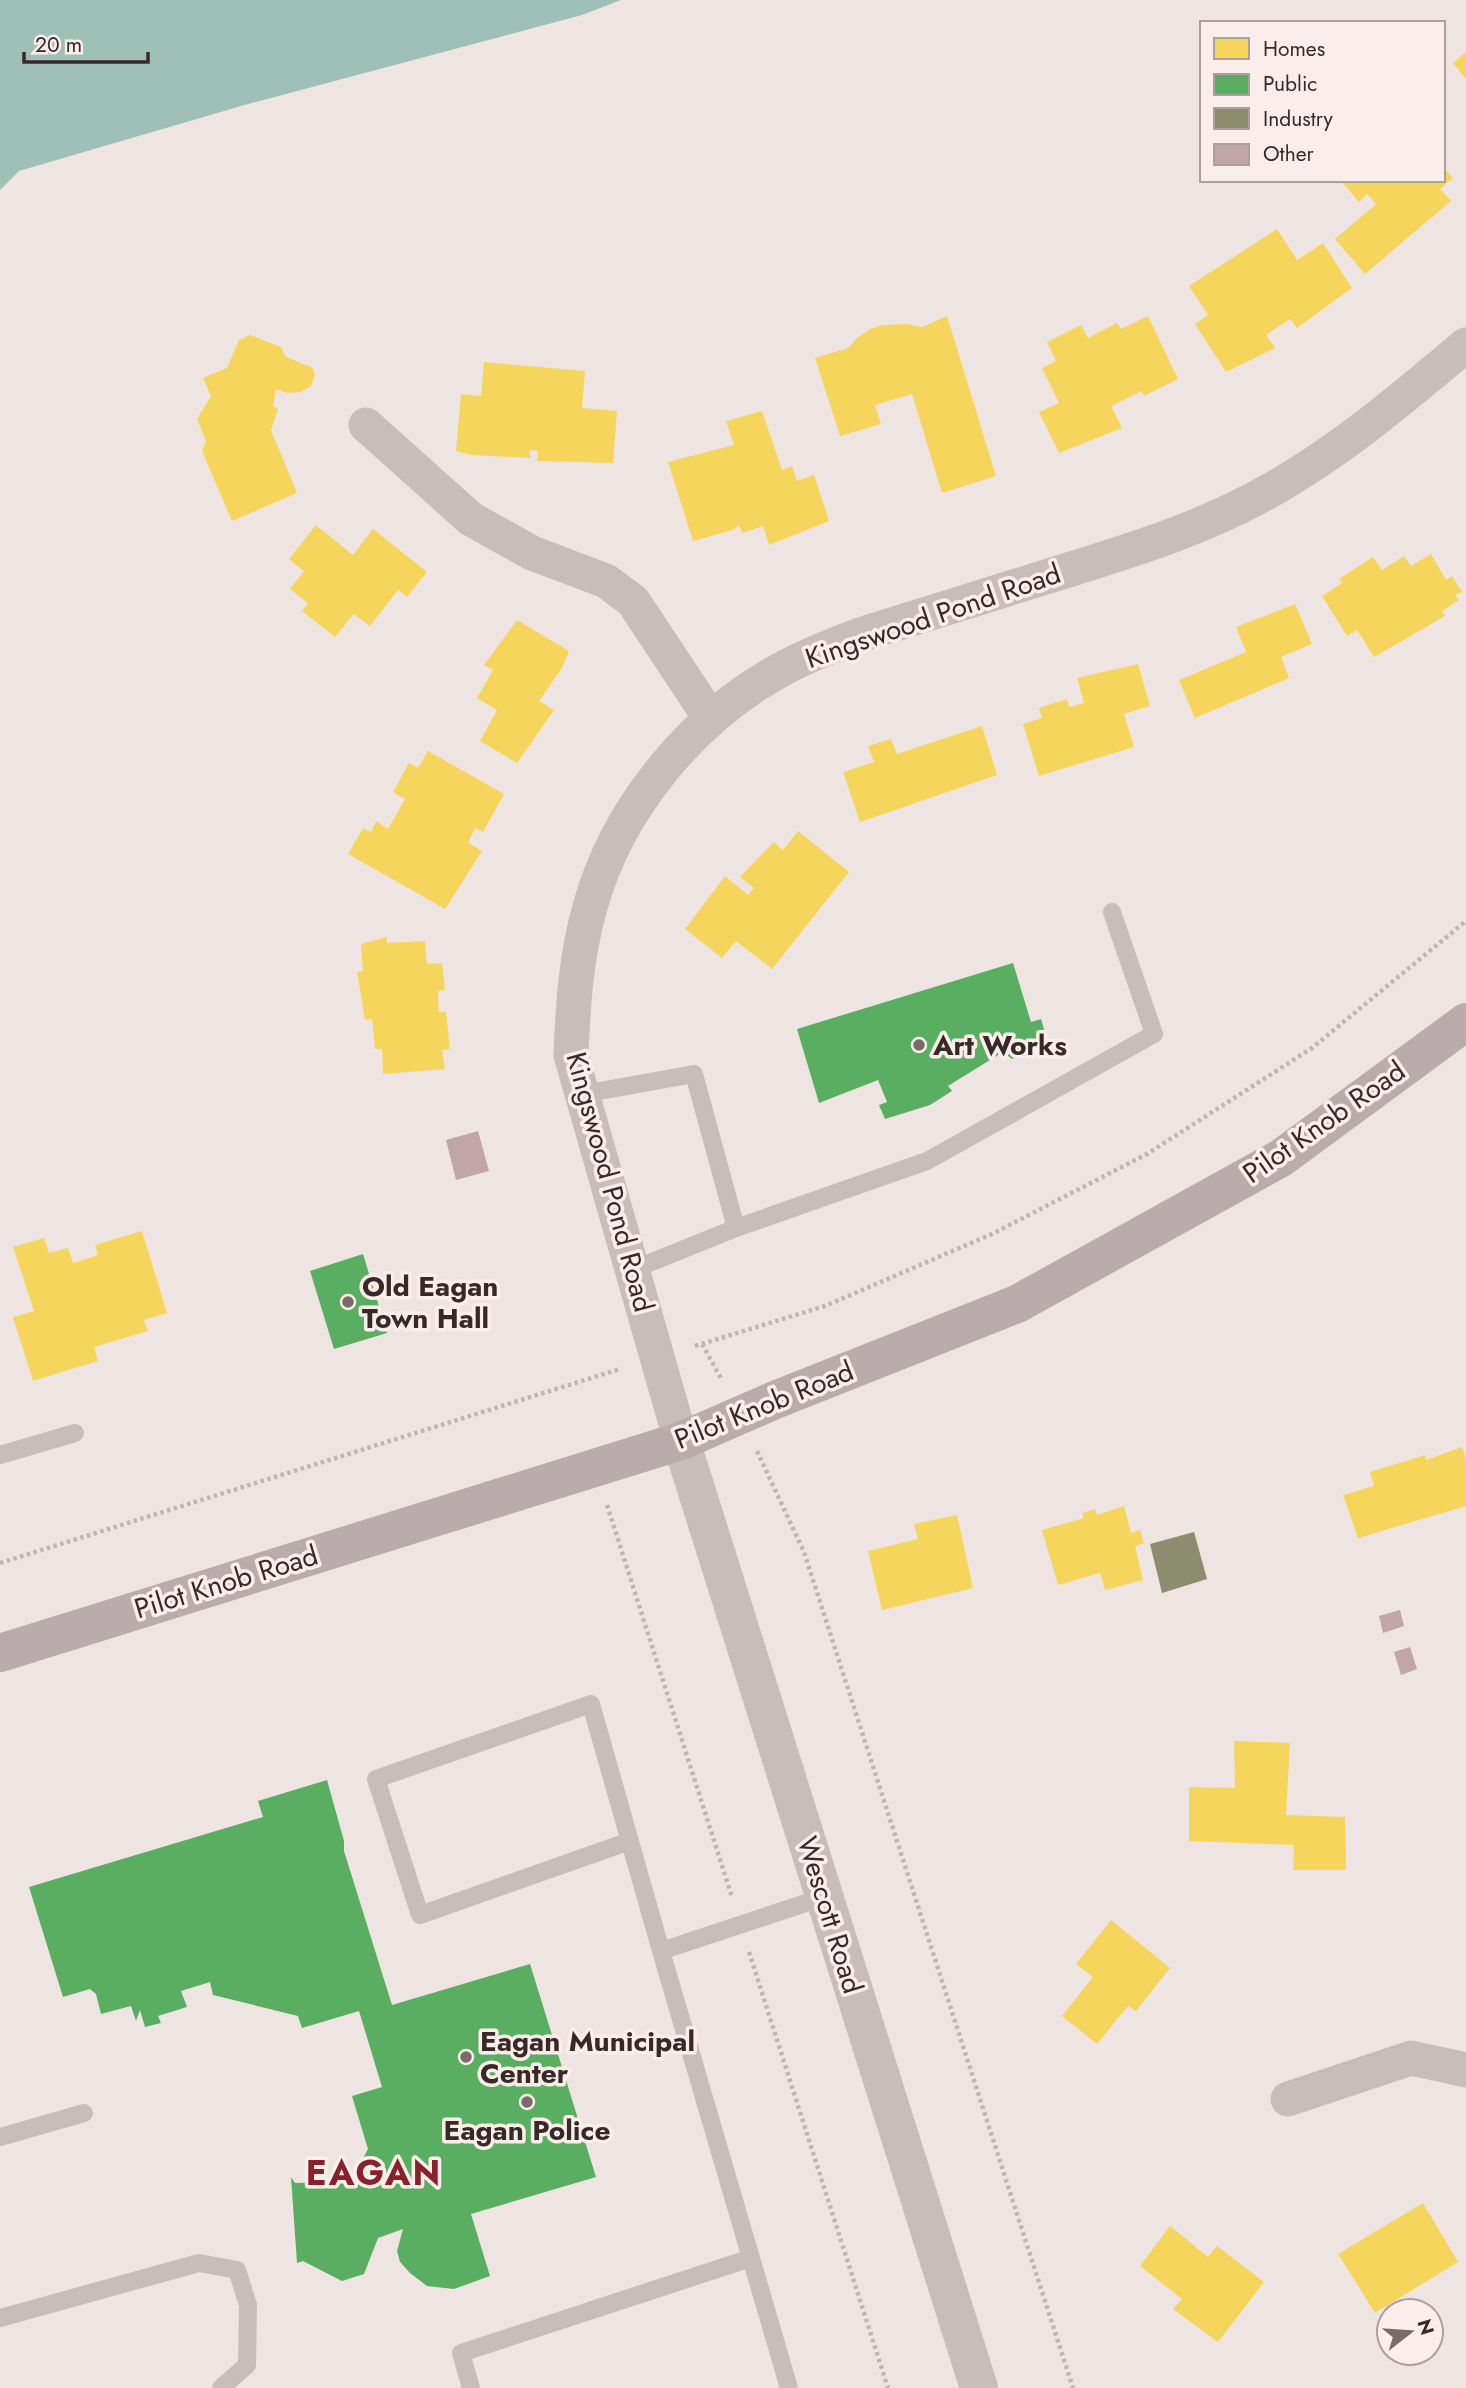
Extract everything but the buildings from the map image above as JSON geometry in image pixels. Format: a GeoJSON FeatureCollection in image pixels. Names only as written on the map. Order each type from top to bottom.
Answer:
{"type":"FeatureCollection","features":[{"type":"Feature","properties":{"kind":"main road","name":"Pilot Knob Road"},"geometry":{"type":"LineString","coordinates":[[0,1653],[681,1441],[1017,1304],[1281,1158],[1466,1021]]}},
{"type":"Feature","properties":{"kind":"street","name":"Kingswood Pond Road"},"geometry":{"type":"LineString","coordinates":[[681,1441],[571,1055],[573,1003],[579,954],[590,905],[608,857],[653,783],[711,719],[745,692],[783,668],[822,649],[863,634],[1129,551],[1199,525],[1270,491],[1333,453],[1393,407],[1466,345]]}},
{"type":"Feature","properties":{"kind":"street"},"geometry":{"type":"LineString","coordinates":[[366,425],[471,519],[532,552],[606,581],[633,601],[711,719]]}},
{"type":"Feature","properties":{"kind":"street","name":"Wescott Road"},"geometry":{"type":"LineString","coordinates":[[681,1441],[979,2388]]}},
{"type":"Feature","properties":{"kind":"street"},"geometry":{"type":"LineString","coordinates":[[1288,2099],[1411,2058],[1466,2070]]}},
{"type":"Feature","properties":{"kind":"lane"},"geometry":{"type":"LineString","coordinates":[[632,1270],[736,1228],[927,1160],[1154,1034],[1112,912]]}},
{"type":"Feature","properties":{"kind":"lane"},"geometry":{"type":"LineString","coordinates":[[583,1094],[694,1073],[736,1228]]}},
{"type":"Feature","properties":{"kind":"lane"},"geometry":{"type":"LineString","coordinates":[[0,1455],[75,1433]]}},
{"type":"Feature","properties":{"kind":"lane"},"geometry":{"type":"LineString","coordinates":[[630,1841],[420,1915],[376,1779],[591,1704],[789,2388]]}},
{"type":"Feature","properties":{"kind":"lane"},"geometry":{"type":"LineString","coordinates":[[661,1951],[824,1897]]}},
{"type":"Feature","properties":{"kind":"lane"},"geometry":{"type":"LineString","coordinates":[[0,2137],[84,2113]]}},
{"type":"Feature","properties":{"kind":"lane"},"geometry":{"type":"LineString","coordinates":[[471,2388],[461,2353],[751,2258]]}},
{"type":"Feature","properties":{"kind":"lane"},"geometry":{"type":"LineString","coordinates":[[0,2318],[199,2263],[237,2270],[248,2305],[247,2365],[221,2388]]}},
{"type":"Feature","properties":{"kind":"path"},"geometry":{"type":"LineString","coordinates":[[0,1563],[825,1306],[979,1240],[1147,1154],[1312,1048],[1466,921]]}},
{"type":"Feature","properties":{"kind":"path"},"geometry":{"type":"LineString","coordinates":[[702,1344],[741,1415],[804,1552],[1073,2388]]}},
{"type":"Feature","properties":{"kind":"shaded area"},"geometry":{"type":"Polygon","coordinates":[[[0,0],[621,0],[582,15],[248,104],[19,171],[0,190],[0,0]]]}},
{"type":"Feature","properties":{"kind":"place","name":"Art Works"},"geometry":{"type":"Point","coordinates":[919,1045]}},
{"type":"Feature","properties":{"kind":"place","name":"Old Eagan Town Hall"},"geometry":{"type":"Point","coordinates":[348,1302]}},
{"type":"Feature","properties":{"kind":"place","name":"Eagan Municipal Center"},"geometry":{"type":"Point","coordinates":[466,2057]}},
{"type":"Feature","properties":{"kind":"place","name":"Eagan Police"},"geometry":{"type":"Point","coordinates":[527,2102]}},
{"type":"Feature","properties":{"kind":"district","name":"EAGAN"},"geometry":{"type":"Point","coordinates":[374,2173]}}]}
